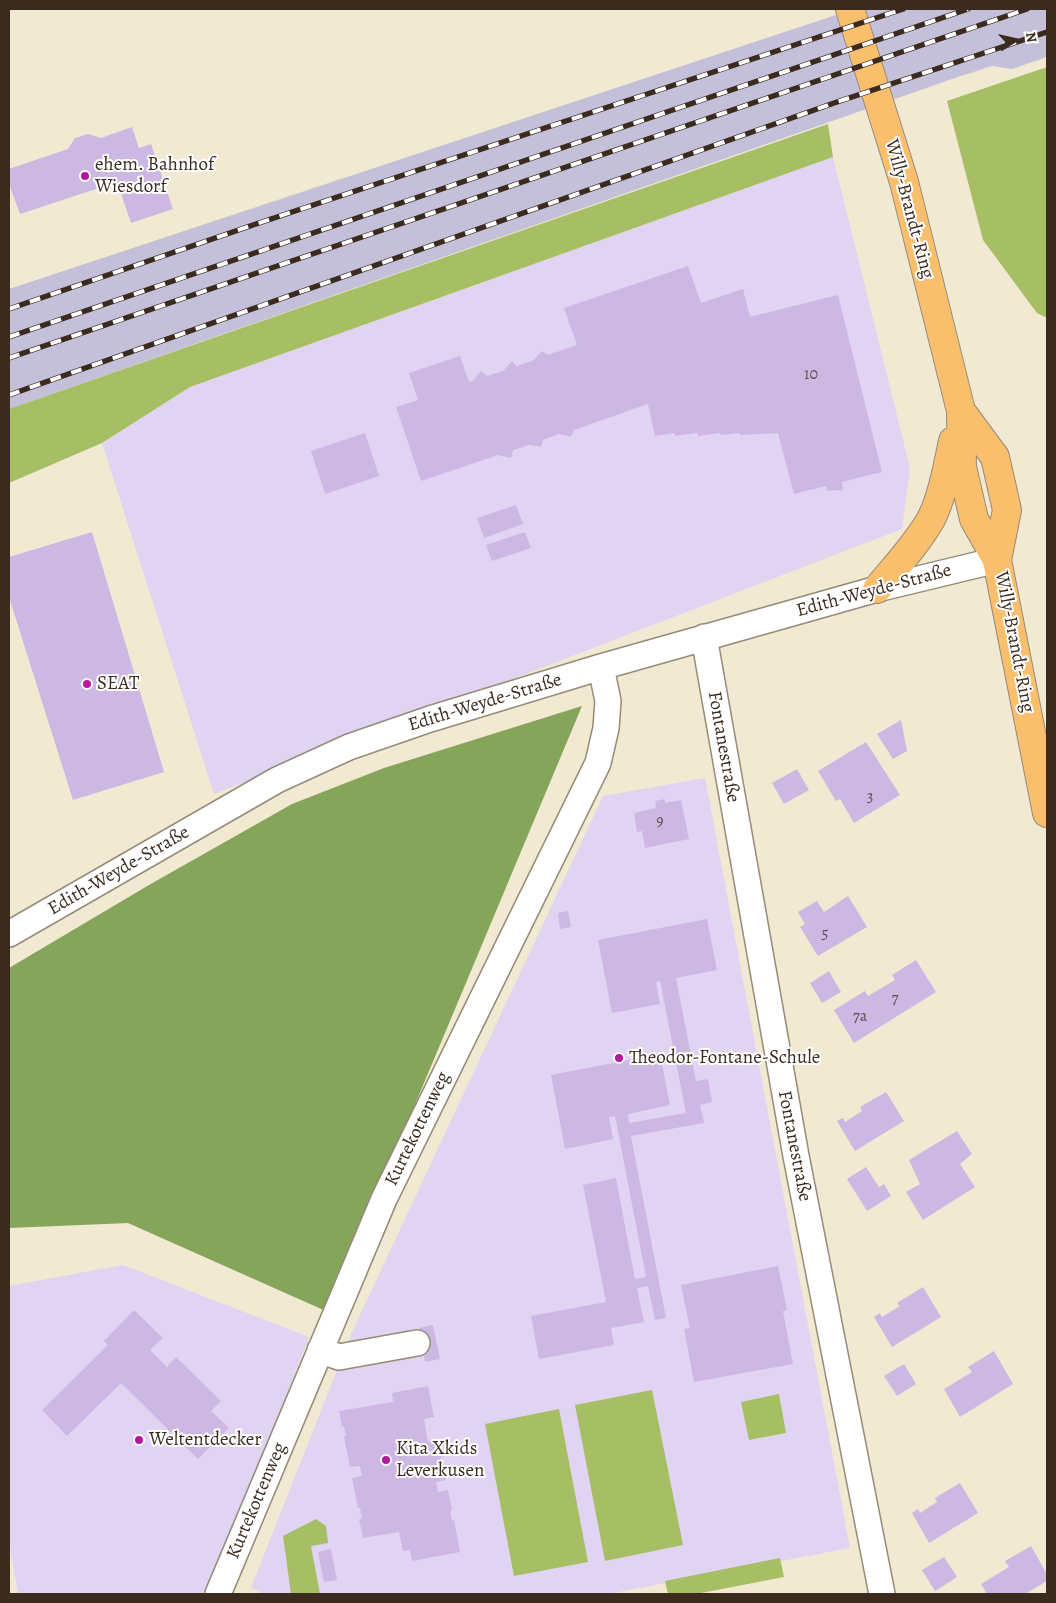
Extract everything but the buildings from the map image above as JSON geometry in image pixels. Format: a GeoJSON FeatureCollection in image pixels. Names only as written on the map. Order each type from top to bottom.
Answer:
{"type":"FeatureCollection","features":[{"type":"Feature","properties":{"kind":"main road","name":"Willy-Brandt-Ring"},"geometry":{"type":"LineString","coordinates":[[850,9],[904,182],[961,411],[995,457],[1007,510],[997,560],[1047,813]]}},
{"type":"Feature","properties":{"kind":"main road"},"geometry":{"type":"LineString","coordinates":[[877,589],[931,518],[942,487],[961,411]]}},
{"type":"Feature","properties":{"kind":"street","name":"Edith-Weyde-Straße"},"geometry":{"type":"LineString","coordinates":[[9,934],[277,780],[340,751],[430,719],[601,666],[877,589],[997,560]]}},
{"type":"Feature","properties":{"kind":"street","name":"Fontanestraße"},"geometry":{"type":"LineString","coordinates":[[704,637],[796,1156],[882,1594]]}},
{"type":"Feature","properties":{"kind":"street","name":"Kurtekottenweg"},"geometry":{"type":"LineString","coordinates":[[218,1594],[384,1199],[598,763],[606,728],[608,701],[601,666]]}},
{"type":"Feature","properties":{"kind":"street"},"geometry":{"type":"LineString","coordinates":[[320,1350],[339,1357],[417,1343]]}},
{"type":"Feature","properties":{"kind":"shaded area"},"geometry":{"type":"Polygon","coordinates":[[[854,9],[1047,9],[1047,57],[1012,69],[992,66],[955,78],[9,409],[9,289],[854,9]]]}},
{"type":"Feature","properties":{"kind":"shaded area"},"geometry":{"type":"Polygon","coordinates":[[[833,157],[910,468],[902,529],[214,794],[102,443],[190,387],[833,157]]]}},
{"type":"Feature","properties":{"kind":"shaded area","name":"Theodor-Fontane-Schule"},"geometry":{"type":"Polygon","coordinates":[[[705,778],[850,1548],[608,1594],[265,1594],[251,1588],[352,1332],[603,796],[705,778]]]}},
{"type":"Feature","properties":{"kind":"shaded area","name":"Weltentdecker"},"geometry":{"type":"Polygon","coordinates":[[[123,1265],[309,1337],[210,1594],[18,1594],[9,1543],[9,1286],[123,1265]]]}},
{"type":"Feature","properties":{"kind":"green space"},"geometry":{"type":"Polygon","coordinates":[[[1047,67],[1047,318],[1037,313],[983,240],[947,101],[1047,67]]]}},
{"type":"Feature","properties":{"kind":"green space"},"geometry":{"type":"Polygon","coordinates":[[[828,124],[833,157],[190,387],[102,443],[9,483],[9,409],[828,124]]]}},
{"type":"Feature","properties":{"kind":"green space"},"geometry":{"type":"Polygon","coordinates":[[[582,706],[328,1312],[128,1223],[9,1228],[9,968],[149,885],[292,804],[384,768],[582,706]]]}},
{"type":"Feature","properties":{"kind":"green space"},"geometry":{"type":"Polygon","coordinates":[[[652,1390],[683,1545],[605,1561],[575,1405],[652,1390]]]}},
{"type":"Feature","properties":{"kind":"green space"},"geometry":{"type":"Polygon","coordinates":[[[779,1394],[786,1433],[749,1440],[741,1402],[779,1394]]]}},
{"type":"Feature","properties":{"kind":"green space"},"geometry":{"type":"Polygon","coordinates":[[[559,1409],[588,1562],[514,1576],[485,1424],[559,1409]]]}},
{"type":"Feature","properties":{"kind":"green space"},"geometry":{"type":"Polygon","coordinates":[[[316,1519],[326,1526],[328,1543],[311,1546],[320,1594],[291,1594],[283,1536],[316,1519]]]}},
{"type":"Feature","properties":{"kind":"green space"},"geometry":{"type":"Polygon","coordinates":[[[780,1558],[784,1577],[696,1594],[668,1594],[665,1581],[780,1558]]]}},
{"type":"Feature","properties":{"kind":"railway"},"geometry":{"type":"LineString","coordinates":[[9,309],[253,225],[903,9]]}},
{"type":"Feature","properties":{"kind":"railway"},"geometry":{"type":"LineString","coordinates":[[9,337],[968,9]]}},
{"type":"Feature","properties":{"kind":"railway"},"geometry":{"type":"LineString","coordinates":[[9,358],[1027,9]]}},
{"type":"Feature","properties":{"kind":"railway"},"geometry":{"type":"LineString","coordinates":[[9,395],[834,103],[1047,32]]}},
{"type":"Feature","properties":{"kind":"place","name":"ehem. Bahnhof Wiesdorf"},"geometry":{"type":"Point","coordinates":[85,176]}},
{"type":"Feature","properties":{"kind":"place","name":"SEAT"},"geometry":{"type":"Point","coordinates":[87,684]}},
{"type":"Feature","properties":{"kind":"place","name":"Theodor-Fontane-Schule"},"geometry":{"type":"Point","coordinates":[619,1058]}},
{"type":"Feature","properties":{"kind":"place","name":"Weltentdecker"},"geometry":{"type":"Point","coordinates":[139,1440]}},
{"type":"Feature","properties":{"kind":"place","name":"Kita Xkids Leverkusen"},"geometry":{"type":"Point","coordinates":[386,1460]}}]}
